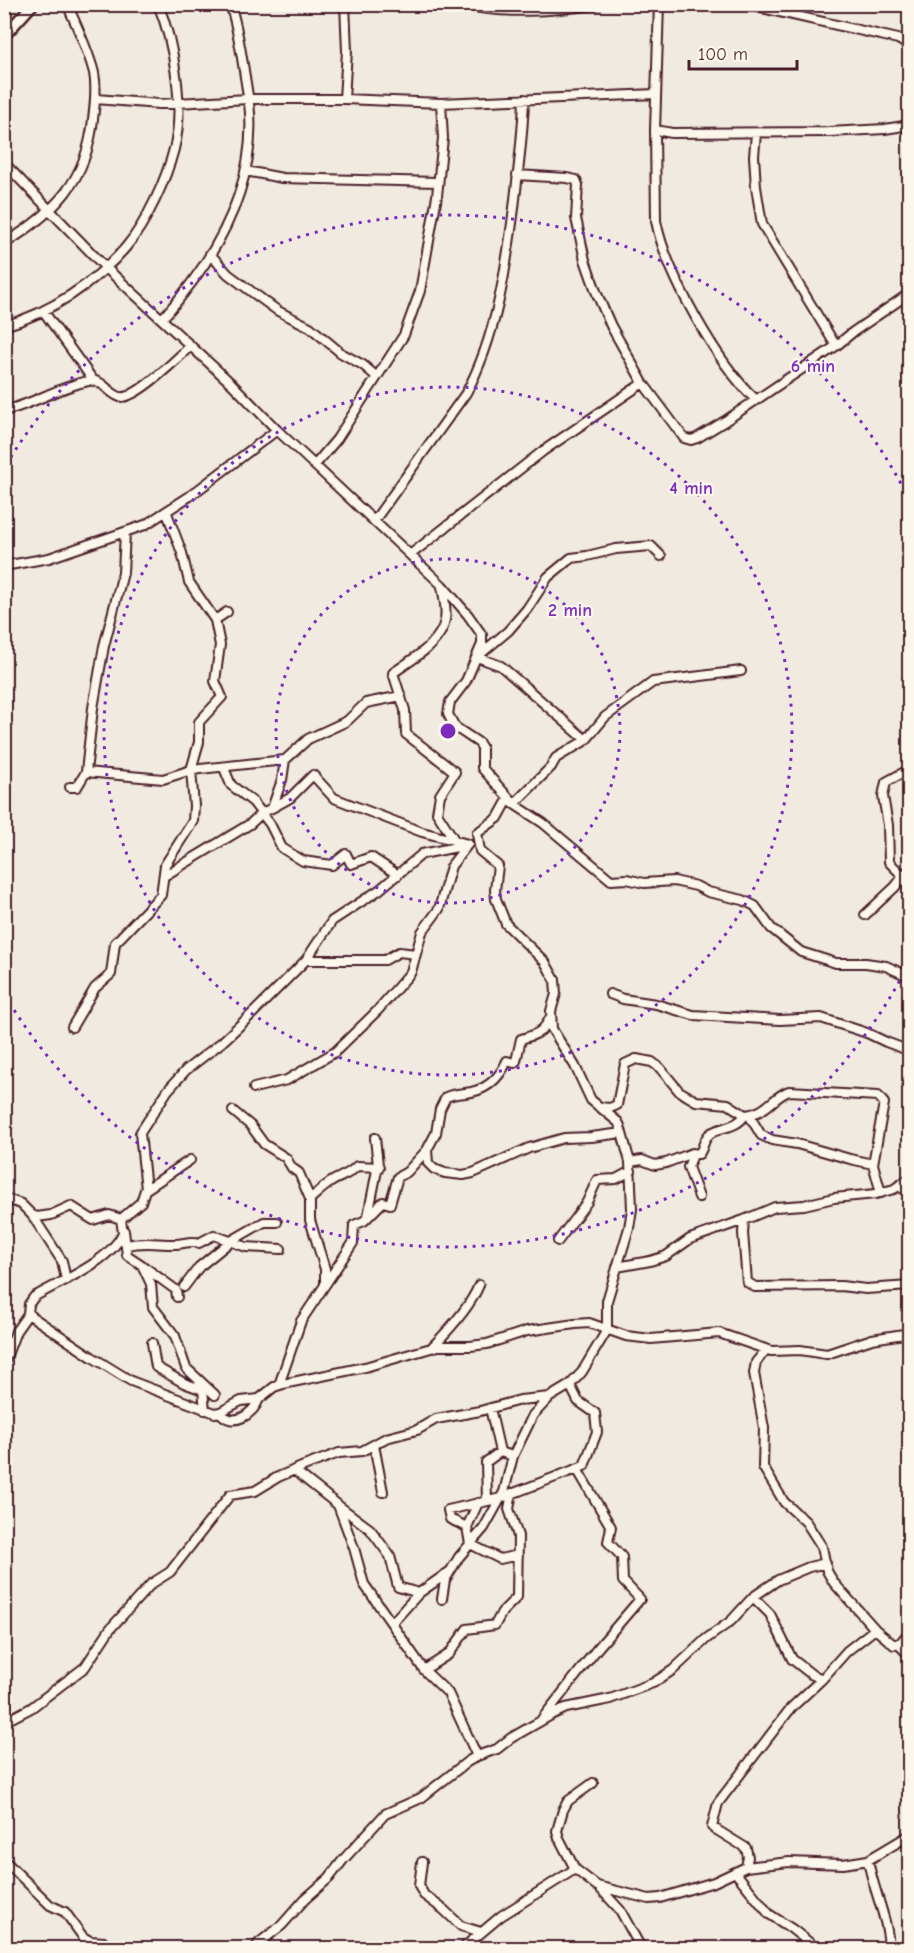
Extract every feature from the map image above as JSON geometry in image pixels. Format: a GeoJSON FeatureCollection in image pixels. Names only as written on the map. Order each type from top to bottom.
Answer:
{"type":"FeatureCollection","features":[{"type":"Feature","properties":{"kind":"street"},"geometry":{"type":"LineString","coordinates":[[4,36],[33,4]]}},
{"type":"Feature","properties":{"kind":"street"},"geometry":{"type":"LineString","coordinates":[[4,244],[49,211],[72,186],[84,163],[92,136],[96,99],[94,75],[67,4]]}},
{"type":"Feature","properties":{"kind":"street"},"geometry":{"type":"LineString","coordinates":[[4,326],[44,312],[83,286],[105,267],[127,246],[158,191],[174,148],[178,124],[172,54],[158,4]]}},
{"type":"Feature","properties":{"kind":"street"},"geometry":{"type":"LineString","coordinates":[[162,319],[180,299],[223,234],[237,206],[246,171],[250,143],[250,113],[239,35],[230,4]]}},
{"type":"Feature","properties":{"kind":"street"},"geometry":{"type":"LineString","coordinates":[[344,99],[347,51],[345,4]]}},
{"type":"Feature","properties":{"kind":"street"},"geometry":{"type":"LineString","coordinates":[[458,4],[527,11],[600,4]]}},
{"type":"Feature","properties":{"kind":"street"},"geometry":{"type":"LineString","coordinates":[[659,4],[655,130],[658,232],[678,281],[704,332],[736,380],[755,399]]}},
{"type":"Feature","properties":{"kind":"street"},"geometry":{"type":"LineString","coordinates":[[744,4],[908,43]]}},
{"type":"Feature","properties":{"kind":"street"},"geometry":{"type":"LineString","coordinates":[[96,99],[159,104],[248,99],[344,99],[441,103],[656,94]]}},
{"type":"Feature","properties":{"kind":"street"},"geometry":{"type":"LineString","coordinates":[[374,521],[476,376],[504,279],[522,143],[524,99]]}},
{"type":"Feature","properties":{"kind":"street"},"geometry":{"type":"LineString","coordinates":[[315,465],[337,439],[404,335],[420,291],[428,257],[437,196],[443,138],[441,103]]}},
{"type":"Feature","properties":{"kind":"street"},"geometry":{"type":"LineString","coordinates":[[655,130],[672,133],[756,133],[885,129],[909,124]]}},
{"type":"Feature","properties":{"kind":"street"},"geometry":{"type":"LineString","coordinates":[[756,133],[754,156],[756,187],[762,224],[836,346]]}},
{"type":"Feature","properties":{"kind":"street"},"geometry":{"type":"LineString","coordinates":[[4,163],[105,267],[442,585],[477,626],[482,635],[482,644],[466,681],[450,702],[448,714],[455,727],[462,734],[472,737],[482,748],[482,768],[512,801],[543,823],[611,880],[627,879],[644,883],[674,881],[743,900],[754,906],[771,928],[801,951],[837,963],[886,966],[909,977]]}},
{"type":"Feature","properties":{"kind":"street"},"geometry":{"type":"LineString","coordinates":[[246,171],[282,178],[437,182]]}},
{"type":"Feature","properties":{"kind":"street"},"geometry":{"type":"LineString","coordinates":[[517,175],[576,180],[578,185],[576,218],[585,260],[597,294],[611,326],[643,383],[684,438],[691,440],[725,421],[836,346],[909,293]]}},
{"type":"Feature","properties":{"kind":"street"},"geometry":{"type":"LineString","coordinates":[[210,254],[228,274],[252,292],[278,311],[310,327],[341,353],[363,365],[377,377]]}},
{"type":"Feature","properties":{"kind":"street"},"geometry":{"type":"LineString","coordinates":[[44,312],[93,380],[119,396],[135,393],[190,346]]}},
{"type":"Feature","properties":{"kind":"street"},"geometry":{"type":"LineString","coordinates":[[4,411],[93,380]]}},
{"type":"Feature","properties":{"kind":"street"},"geometry":{"type":"LineString","coordinates":[[410,555],[543,451],[643,383]]}},
{"type":"Feature","properties":{"kind":"street"},"geometry":{"type":"LineString","coordinates":[[4,566],[49,558],[145,525],[166,513],[277,430]]}},
{"type":"Feature","properties":{"kind":"street"},"geometry":{"type":"LineString","coordinates":[[72,1027],[95,988],[111,974],[115,943],[161,895],[165,865],[193,821],[191,770],[199,742],[199,723],[222,697],[215,681],[220,645],[216,620],[189,582],[183,553],[166,513]]}},
{"type":"Feature","properties":{"kind":"street"},"geometry":{"type":"LineString","coordinates":[[70,787],[77,787],[86,772],[93,708],[123,573],[125,532]]}},
{"type":"Feature","properties":{"kind":"street"},"geometry":{"type":"LineString","coordinates":[[477,657],[508,631],[527,609],[548,577],[572,558],[616,549],[651,546],[661,556]]}},
{"type":"Feature","properties":{"kind":"street"},"geometry":{"type":"LineString","coordinates":[[442,585],[446,611],[445,622],[431,645],[393,674],[402,696],[406,734],[455,772],[440,795],[436,813],[455,841]]}},
{"type":"Feature","properties":{"kind":"street"},"geometry":{"type":"LineString","coordinates":[[216,620],[227,612]]}},
{"type":"Feature","properties":{"kind":"street"},"geometry":{"type":"LineString","coordinates":[[477,657],[501,666],[586,740]]}},
{"type":"Feature","properties":{"kind":"street"},"geometry":{"type":"LineString","coordinates":[[279,1385],[301,1321],[353,1243],[354,1225],[368,1217],[383,1202],[390,1204],[398,1177],[407,1172],[427,1150],[436,1133],[440,1121],[440,1109],[446,1097],[468,1093],[492,1082],[504,1069],[507,1061],[514,1063],[516,1061],[521,1039],[539,1034],[551,1016],[556,994],[555,980],[545,962],[506,924],[496,899],[495,884],[498,866],[480,851],[477,833],[498,818],[512,801],[551,767],[556,758],[586,740],[605,717],[653,682],[741,671]]}},
{"type":"Feature","properties":{"kind":"street"},"geometry":{"type":"LineString","coordinates":[[86,772],[163,779],[191,770],[285,760],[308,740],[347,721],[366,703],[402,696]]}},
{"type":"Feature","properties":{"kind":"street"},"geometry":{"type":"LineString","coordinates":[[272,808],[282,780],[285,760]]}},
{"type":"Feature","properties":{"kind":"street"},"geometry":{"type":"LineString","coordinates":[[224,768],[231,784],[253,802],[270,824],[282,848],[303,861],[332,865],[346,854],[351,864],[371,857],[398,875]]}},
{"type":"Feature","properties":{"kind":"street"},"geometry":{"type":"LineString","coordinates":[[909,769],[886,782],[883,796],[888,825],[889,862],[903,876],[909,888]]}},
{"type":"Feature","properties":{"kind":"street"},"geometry":{"type":"LineString","coordinates":[[164,876],[250,824],[262,813],[290,798],[313,775],[334,798],[422,832],[468,844]]}},
{"type":"Feature","properties":{"kind":"street"},"geometry":{"type":"LineString","coordinates":[[121,1218],[141,1202],[146,1189],[140,1133],[168,1090],[186,1070],[222,1042],[306,960],[332,921],[398,875],[422,854],[468,844]]}},
{"type":"Feature","properties":{"kind":"street"},"geometry":{"type":"LineString","coordinates":[[255,1088],[286,1080],[335,1052],[377,1011],[411,972],[422,932],[439,909],[452,866],[468,844]]}},
{"type":"Feature","properties":{"kind":"street"},"geometry":{"type":"LineString","coordinates":[[865,915],[909,868]]}},
{"type":"Feature","properties":{"kind":"street"},"geometry":{"type":"LineString","coordinates":[[306,960],[385,960],[399,952],[416,954]]}},
{"type":"Feature","properties":{"kind":"street"},"geometry":{"type":"LineString","coordinates":[[610,994],[693,1015],[780,1020],[821,1018],[867,1033],[909,1051]]}},
{"type":"Feature","properties":{"kind":"street"},"geometry":{"type":"LineString","coordinates":[[442,1599],[442,1588],[451,1570],[484,1528],[501,1498],[513,1455],[533,1415],[550,1398],[570,1385],[588,1363],[607,1330],[607,1301],[629,1228],[632,1209],[631,1171],[622,1132],[618,1122],[598,1107],[587,1092],[575,1066],[552,1029],[551,1016]]}},
{"type":"Feature","properties":{"kind":"street"},"geometry":{"type":"LineString","coordinates":[[598,1107],[610,1108],[617,1105],[625,1064],[636,1059],[652,1062],[679,1091],[696,1101],[728,1104],[747,1115],[761,1135],[772,1140],[873,1164]]}},
{"type":"Feature","properties":{"kind":"street"},"geometry":{"type":"LineString","coordinates":[[630,1162],[642,1160],[655,1165],[699,1154],[710,1134],[736,1124],[747,1115],[770,1106],[783,1093],[789,1091],[878,1096],[884,1103],[873,1164],[881,1193]]}},
{"type":"Feature","properties":{"kind":"street"},"geometry":{"type":"LineString","coordinates":[[233,1111],[251,1126],[264,1144],[286,1158],[292,1168],[299,1173],[310,1199],[309,1220],[325,1269],[325,1285]]}},
{"type":"Feature","properties":{"kind":"street"},"geometry":{"type":"LineString","coordinates":[[427,1150],[428,1163],[434,1169],[463,1175],[473,1173],[529,1148],[564,1138],[622,1132]]}},
{"type":"Feature","properties":{"kind":"street"},"geometry":{"type":"LineString","coordinates":[[368,1217],[378,1167],[375,1138]]}},
{"type":"Feature","properties":{"kind":"street"},"geometry":{"type":"LineString","coordinates":[[693,1155],[688,1167],[699,1197]]}},
{"type":"Feature","properties":{"kind":"street"},"geometry":{"type":"LineString","coordinates":[[146,1189],[190,1160]]}},
{"type":"Feature","properties":{"kind":"street"},"geometry":{"type":"LineString","coordinates":[[310,1199],[334,1180],[349,1175],[357,1166],[378,1167]]}},
{"type":"Feature","properties":{"kind":"street"},"geometry":{"type":"LineString","coordinates":[[558,1241],[587,1202],[597,1180],[616,1179],[631,1171]]}},
{"type":"Feature","properties":{"kind":"street"},"geometry":{"type":"LineString","coordinates":[[617,1267],[650,1262],[666,1256],[690,1239],[776,1207],[881,1193],[899,1186],[909,1178]]}},
{"type":"Feature","properties":{"kind":"street"},"geometry":{"type":"LineString","coordinates":[[899,1186],[909,1194]]}},
{"type":"Feature","properties":{"kind":"street"},"geometry":{"type":"LineString","coordinates":[[4,1198],[21,1204],[32,1215],[62,1261],[66,1280]]}},
{"type":"Feature","properties":{"kind":"street"},"geometry":{"type":"LineString","coordinates":[[32,1215],[47,1216],[72,1206],[93,1220],[109,1215],[121,1218]]}},
{"type":"Feature","properties":{"kind":"street"},"geometry":{"type":"LineString","coordinates":[[121,1218],[127,1255],[176,1290],[177,1297]]}},
{"type":"Feature","properties":{"kind":"street"},"geometry":{"type":"LineString","coordinates":[[744,1220],[745,1264],[747,1282],[750,1285],[769,1288],[841,1286],[866,1290],[909,1286]]}},
{"type":"Feature","properties":{"kind":"street"},"geometry":{"type":"LineString","coordinates":[[184,1287],[199,1267],[231,1241],[264,1222],[277,1222]]}},
{"type":"Feature","properties":{"kind":"street"},"geometry":{"type":"LineString","coordinates":[[4,1363],[16,1330],[28,1314],[29,1304],[34,1297],[96,1262],[122,1237],[123,1228]]}},
{"type":"Feature","properties":{"kind":"street"},"geometry":{"type":"LineString","coordinates":[[126,1245],[144,1241],[177,1244],[194,1241],[200,1243],[214,1235],[246,1246],[281,1249]]}},
{"type":"Feature","properties":{"kind":"street"},"geometry":{"type":"LineString","coordinates":[[142,1265],[151,1284],[153,1307],[175,1336],[186,1368],[215,1395]]}},
{"type":"Feature","properties":{"kind":"street"},"geometry":{"type":"LineString","coordinates":[[431,1348],[457,1320],[476,1294],[479,1285]]}},
{"type":"Feature","properties":{"kind":"street"},"geometry":{"type":"LineString","coordinates":[[28,1314],[131,1381],[205,1410],[220,1412],[241,1401],[259,1399]]}},
{"type":"Feature","properties":{"kind":"street"},"geometry":{"type":"LineString","coordinates":[[220,1412],[226,1418],[239,1419],[253,1411],[259,1399],[279,1385],[365,1366],[431,1348],[488,1344],[527,1331],[575,1323],[598,1325],[626,1336],[651,1339],[718,1334],[771,1352],[800,1350],[827,1354],[872,1340],[909,1333]]}},
{"type":"Feature","properties":{"kind":"street"},"geometry":{"type":"LineString","coordinates":[[152,1343],[156,1367],[184,1383],[203,1390],[205,1410]]}},
{"type":"Feature","properties":{"kind":"street"},"geometry":{"type":"LineString","coordinates":[[766,1350],[756,1362],[754,1373],[764,1428],[763,1467],[784,1502],[806,1522],[822,1547],[827,1571],[834,1583],[885,1639],[894,1645],[898,1644],[909,1656]]}},
{"type":"Feature","properties":{"kind":"street"},"geometry":{"type":"LineString","coordinates":[[467,1527],[450,1519],[448,1509],[501,1498],[584,1466],[597,1432],[595,1413],[578,1401],[570,1385]]}},
{"type":"Feature","properties":{"kind":"street"},"geometry":{"type":"LineString","coordinates":[[4,1722],[31,1707],[86,1667],[110,1629],[151,1584],[170,1572],[230,1495],[255,1491],[294,1470],[339,1453],[362,1451],[386,1438],[417,1430],[436,1419],[520,1400],[550,1398]]}},
{"type":"Feature","properties":{"kind":"street"},"geometry":{"type":"LineString","coordinates":[[490,1408],[500,1452]]}},
{"type":"Feature","properties":{"kind":"street"},"geometry":{"type":"LineString","coordinates":[[374,1445],[383,1492]]}},
{"type":"Feature","properties":{"kind":"street"},"geometry":{"type":"LineString","coordinates":[[488,1501],[486,1462],[500,1452],[513,1455]]}},
{"type":"Feature","properties":{"kind":"street"},"geometry":{"type":"LineString","coordinates":[[539,1722],[640,1599],[623,1581],[622,1557],[608,1542],[611,1527],[577,1469]]}},
{"type":"Feature","properties":{"kind":"street"},"geometry":{"type":"LineString","coordinates":[[294,1470],[370,1529],[390,1556],[398,1587],[419,1593]]}},
{"type":"Feature","properties":{"kind":"street"},"geometry":{"type":"LineString","coordinates":[[424,1670],[449,1654],[467,1629],[495,1625],[502,1612],[517,1597],[518,1536],[509,1509],[512,1493]]}},
{"type":"Feature","properties":{"kind":"street"},"geometry":{"type":"LineString","coordinates":[[470,1544],[467,1527],[478,1503]]}},
{"type":"Feature","properties":{"kind":"street"},"geometry":{"type":"LineString","coordinates":[[338,1505],[364,1584],[424,1670],[448,1692],[477,1756]]}},
{"type":"Feature","properties":{"kind":"street"},"geometry":{"type":"LineString","coordinates":[[470,1544],[500,1559],[518,1555]]}},
{"type":"Feature","properties":{"kind":"street"},"geometry":{"type":"LineString","coordinates":[[255,1948],[282,1925],[305,1899],[329,1878],[385,1814],[421,1798],[477,1756],[497,1749],[566,1708],[610,1699],[653,1683],[673,1670],[731,1621],[753,1597],[778,1580],[809,1567],[826,1563]]}},
{"type":"Feature","properties":{"kind":"street"},"geometry":{"type":"LineString","coordinates":[[392,1623],[419,1593],[451,1570]]}},
{"type":"Feature","properties":{"kind":"street"},"geometry":{"type":"LineString","coordinates":[[753,1597],[770,1614],[792,1659],[811,1674],[822,1679]]}},
{"type":"Feature","properties":{"kind":"street"},"geometry":{"type":"LineString","coordinates":[[746,1868],[748,1857],[746,1848],[712,1827],[718,1803],[791,1708],[848,1651],[875,1629]]}},
{"type":"Feature","properties":{"kind":"street"},"geometry":{"type":"LineString","coordinates":[[898,1644],[909,1631]]}},
{"type":"Feature","properties":{"kind":"street"},"geometry":{"type":"LineString","coordinates":[[593,1783],[568,1801],[557,1831],[558,1838],[575,1869],[597,1886],[620,1910],[641,1948]]}},
{"type":"Feature","properties":{"kind":"street"},"geometry":{"type":"LineString","coordinates":[[597,1886],[649,1899],[660,1898],[722,1880],[746,1868],[789,1862],[843,1864],[868,1860],[909,1835]]}},
{"type":"Feature","properties":{"kind":"street"},"geometry":{"type":"LineString","coordinates":[[4,1860],[50,1905],[65,1912],[86,1940],[104,1942],[112,1948]]}},
{"type":"Feature","properties":{"kind":"street"},"geometry":{"type":"LineString","coordinates":[[868,1860],[871,1882],[883,1916],[889,1948]]}},
{"type":"Feature","properties":{"kind":"street"},"geometry":{"type":"LineString","coordinates":[[422,1862],[419,1886],[424,1895],[461,1926],[481,1932]]}},
{"type":"Feature","properties":{"kind":"street"},"geometry":{"type":"LineString","coordinates":[[463,1948],[501,1916],[575,1869]]}},
{"type":"Feature","properties":{"kind":"street"},"geometry":{"type":"LineString","coordinates":[[735,1872],[769,1914],[816,1948]]}},
{"type":"Feature","properties":{"kind":"street"},"geometry":{"type":"LineString","coordinates":[[902,1948],[909,1940]]}}]}
